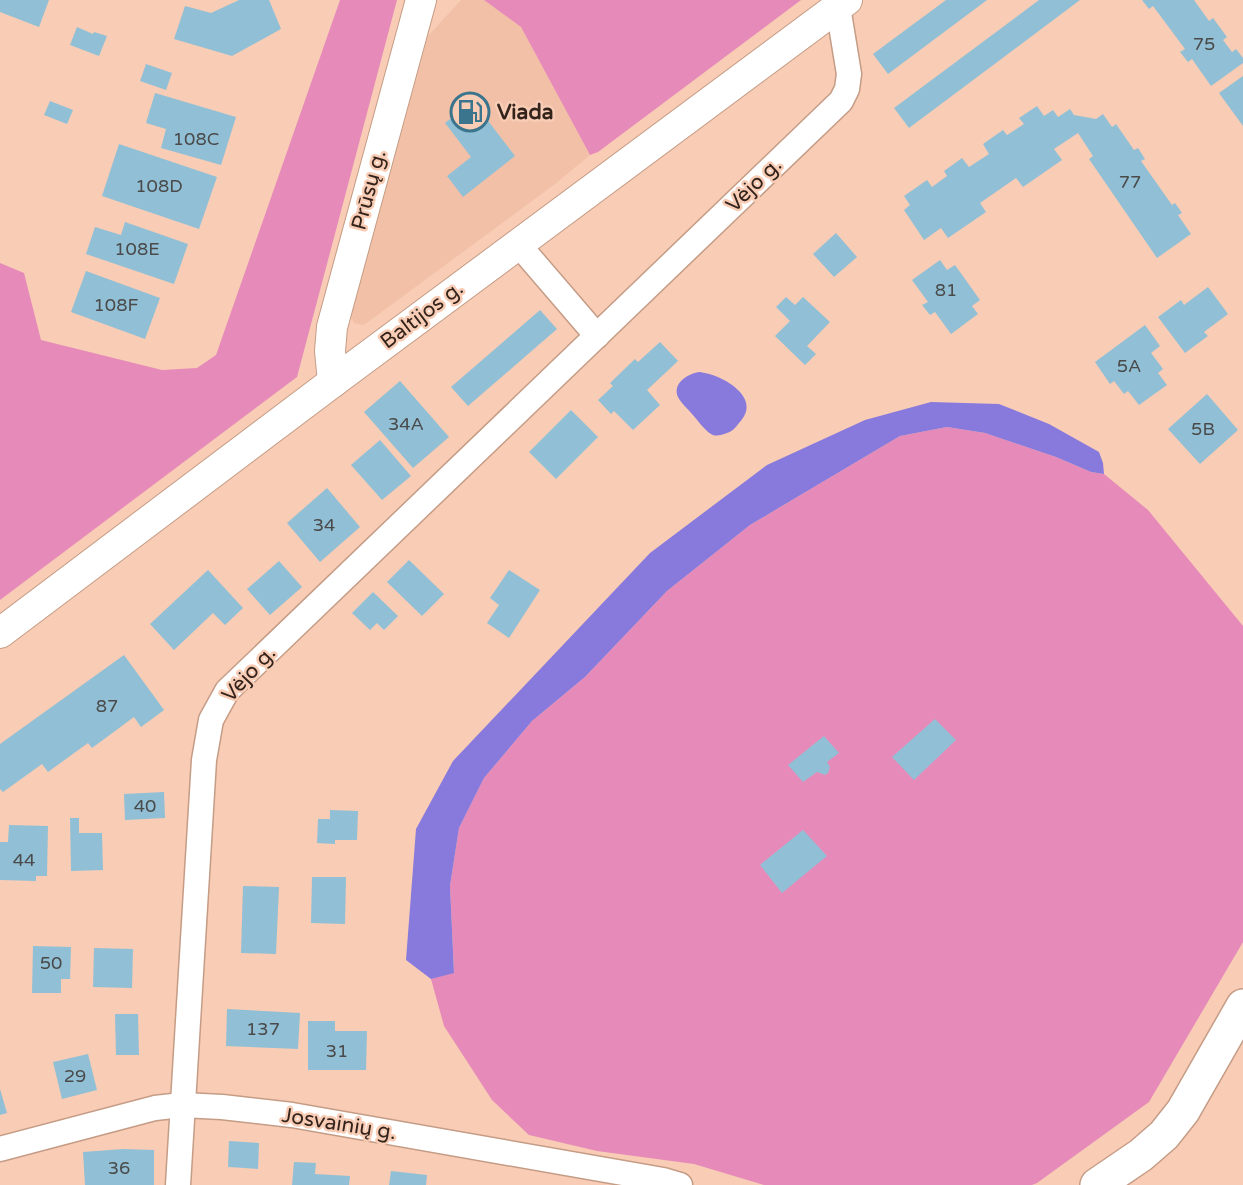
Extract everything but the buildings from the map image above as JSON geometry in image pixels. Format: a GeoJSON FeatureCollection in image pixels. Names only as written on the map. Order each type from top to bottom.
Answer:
{"type":"FeatureCollection","features":[{"type":"Feature","properties":{"kind":"main road"},"geometry":{"type":"LineString","coordinates":[[1097,1185],[1141,1155],[1164,1135],[1183,1111],[1243,1006]]}},
{"type":"Feature","properties":{"kind":"street","name":"Prūsų g."},"geometry":{"type":"LineString","coordinates":[[332,382],[332,327],[421,0]]}},
{"type":"Feature","properties":{"kind":"street","name":"Baltijos g."},"geometry":{"type":"LineString","coordinates":[[0,633],[332,382],[843,3]]}},
{"type":"Feature","properties":{"kind":"street","name":"Vėjo g."},"geometry":{"type":"LineString","coordinates":[[178,1185],[204,760],[211,720],[227,691],[841,101],[847,89],[849,74],[843,3]]}},
{"type":"Feature","properties":{"kind":"street"},"geometry":{"type":"LineString","coordinates":[[518,244],[597,336]]}},
{"type":"Feature","properties":{"kind":"street","name":"Josvainių g."},"geometry":{"type":"LineString","coordinates":[[0,1149],[155,1108],[182,1105],[222,1107],[292,1115],[680,1185]]}},
{"type":"Feature","properties":{"kind":"shaded area"},"geometry":{"type":"Polygon","coordinates":[[[340,0],[397,0],[297,377],[0,600],[0,263],[24,273],[41,340],[162,370],[197,368],[216,355],[340,0]]]}},
{"type":"Feature","properties":{"kind":"shaded area"},"geometry":{"type":"Polygon","coordinates":[[[461,0],[484,0],[521,27],[590,155],[555,184],[364,325],[354,323],[351,317],[356,295],[428,36],[461,0]]]}},
{"type":"Feature","properties":{"kind":"shaded area"},"geometry":{"type":"Polygon","coordinates":[[[484,0],[801,0],[598,152],[590,155],[521,27],[484,0]]]}},
{"type":"Feature","properties":{"kind":"shaded area"},"geometry":{"type":"Polygon","coordinates":[[[699,372],[728,382],[743,396],[747,405],[745,414],[731,431],[719,435],[711,434],[678,397],[679,383],[699,372]]]}},
{"type":"Feature","properties":{"kind":"shaded area"},"geometry":{"type":"Polygon","coordinates":[[[931,402],[999,404],[1049,424],[1099,452],[1104,474],[1091,472],[985,433],[947,427],[900,436],[750,525],[667,591],[585,677],[532,721],[484,778],[459,828],[450,886],[454,973],[431,979],[406,960],[416,829],[453,761],[650,553],[767,465],[865,420],[931,402]]]}},
{"type":"Feature","properties":{"kind":"shaded area"},"geometry":{"type":"Polygon","coordinates":[[[947,427],[985,433],[1091,472],[1104,474],[1148,510],[1243,626],[1243,942],[1149,1102],[1032,1185],[764,1185],[694,1164],[597,1151],[529,1135],[492,1100],[444,1026],[431,979],[454,972],[450,886],[459,828],[484,778],[532,721],[585,677],[667,591],[750,525],[900,436],[947,427]]]}},
{"type":"Feature","properties":{"kind":"place","name":"Viada"},"geometry":{"type":"Point","coordinates":[470,112]}}]}
